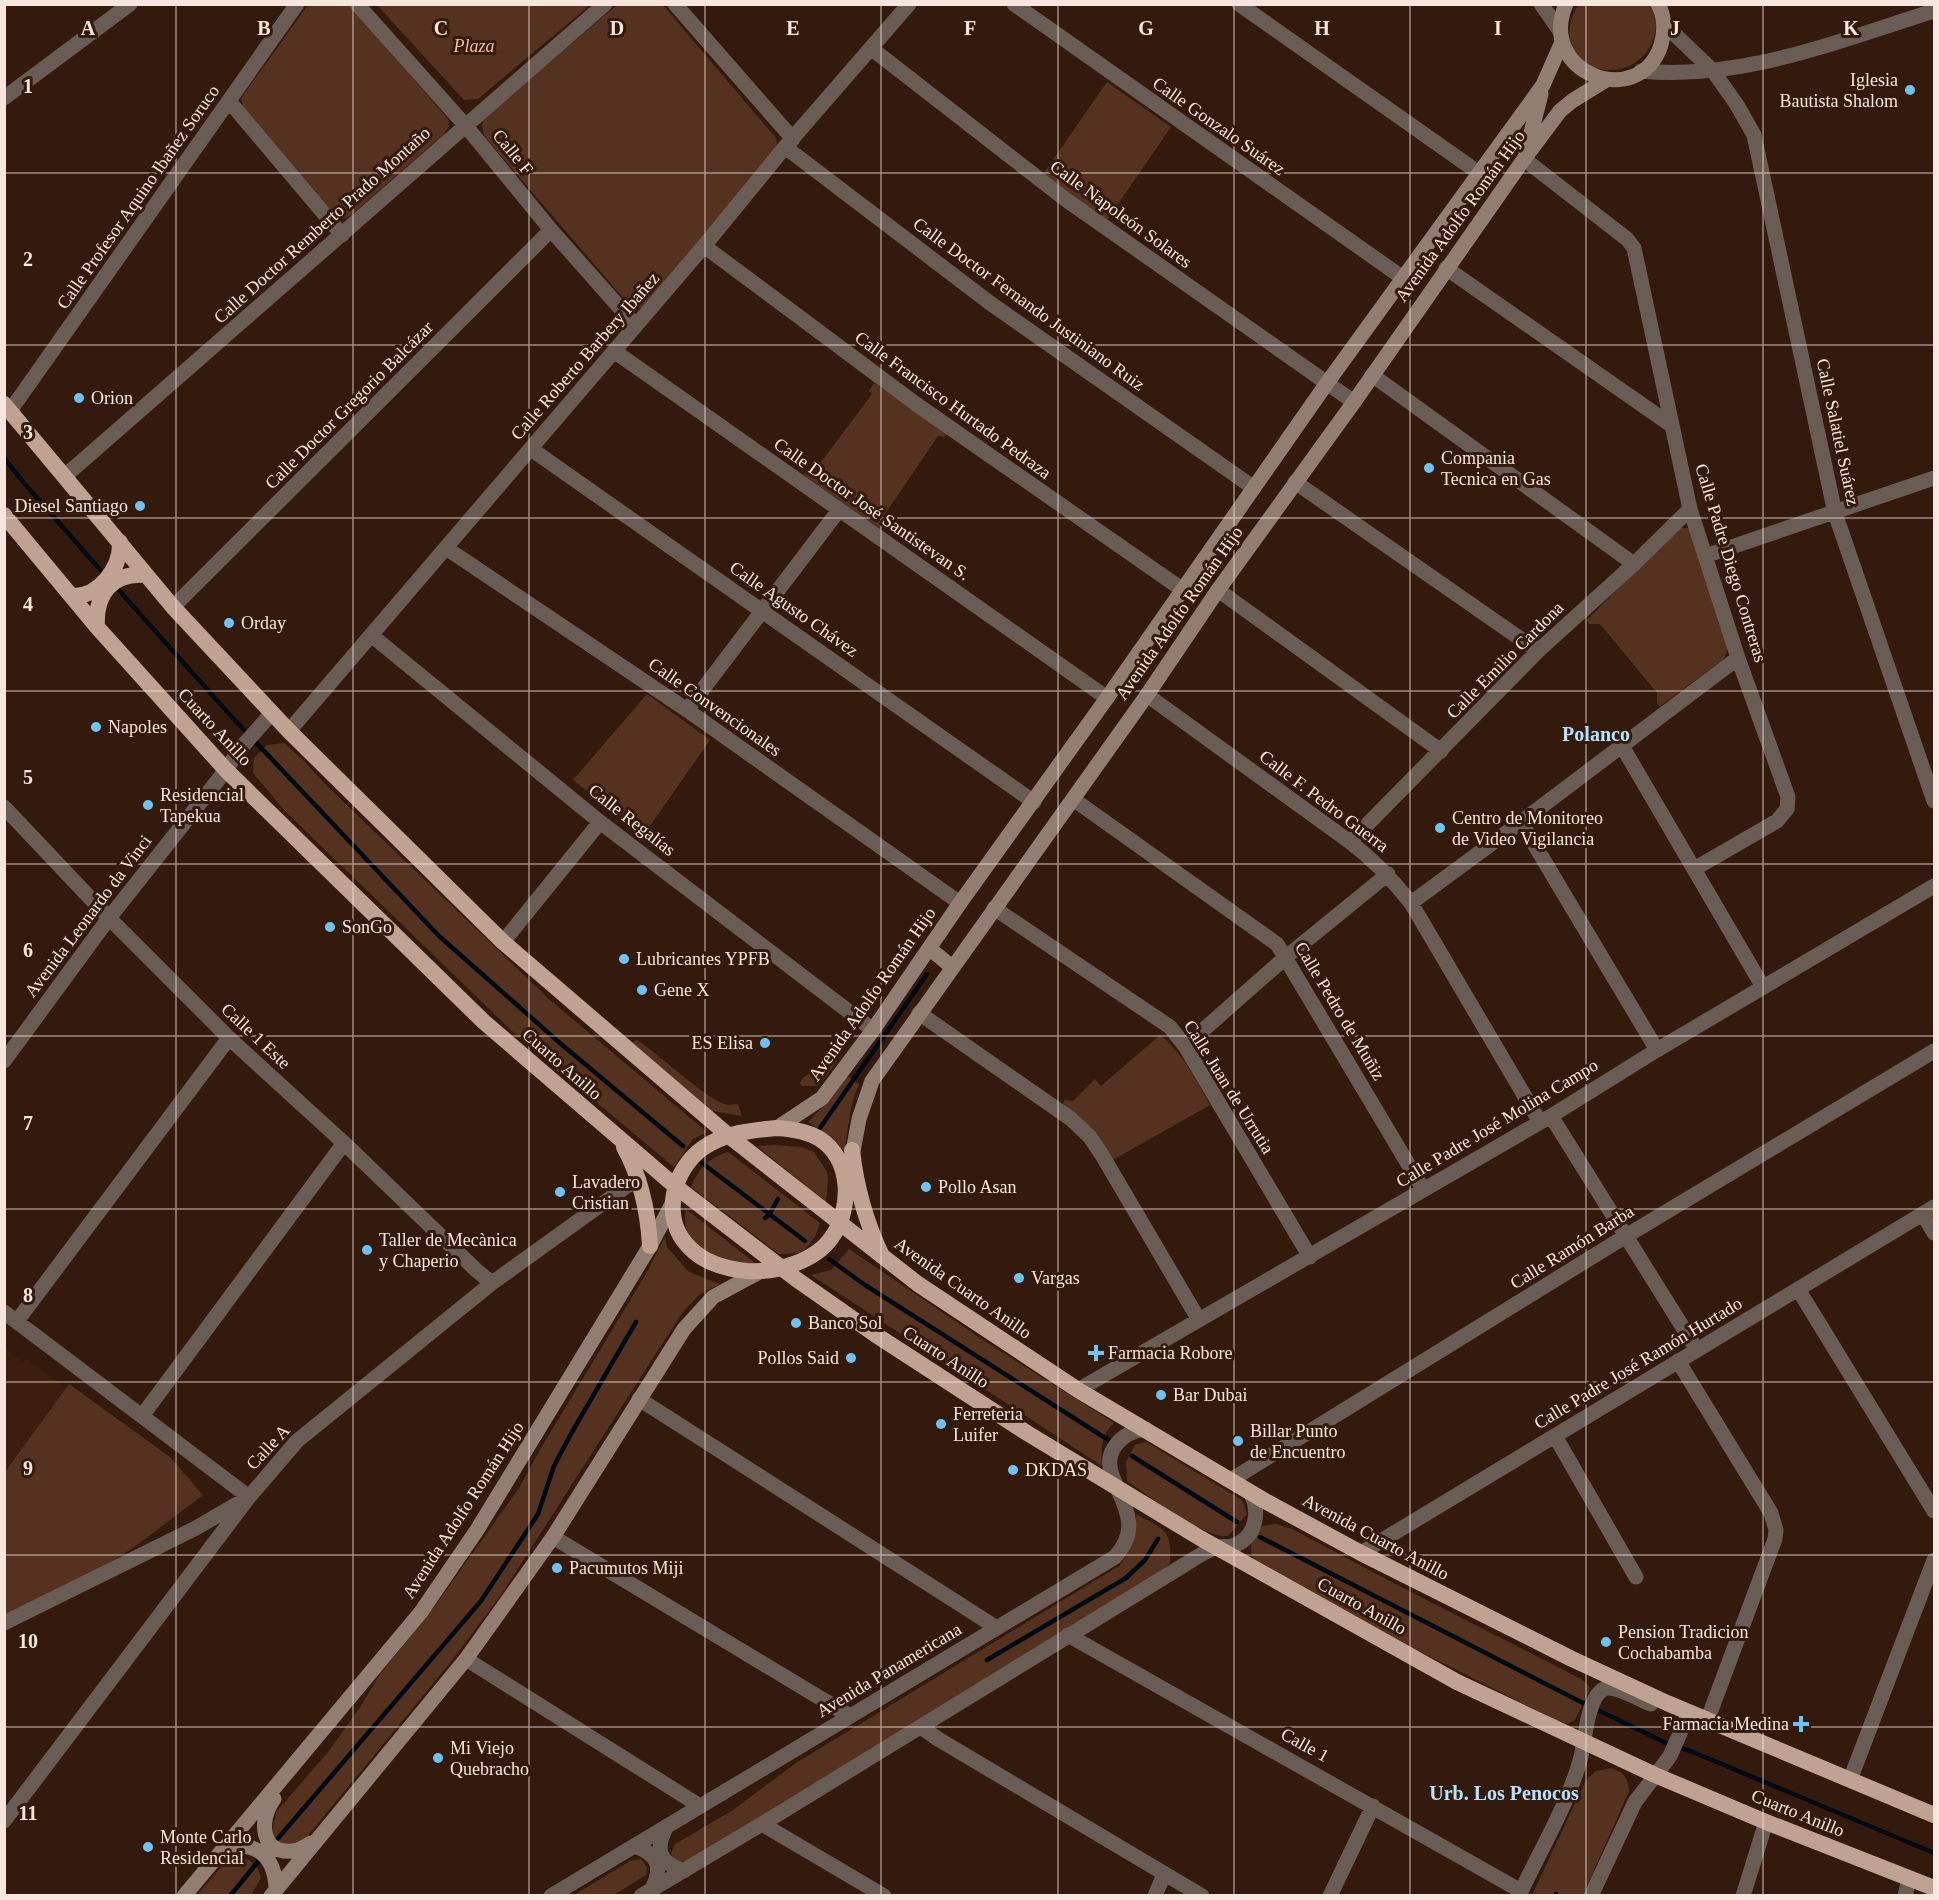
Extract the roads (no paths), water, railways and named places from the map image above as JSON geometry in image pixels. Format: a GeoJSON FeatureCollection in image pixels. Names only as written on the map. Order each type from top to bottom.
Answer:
{"type":"FeatureCollection","features":[{"type":"Feature","properties":{"kind":"highway"},"geometry":{"type":"LineString","coordinates":[[7,408],[173,607],[289,731],[503,942],[729,1136],[840,1223]]}},
{"type":"Feature","properties":{"kind":"highway","name":"Cuarto Anillo"},"geometry":{"type":"LineString","coordinates":[[4,515],[97,627],[226,770],[484,1022],[675,1186],[781,1268],[886,1341],[1027,1433],[1218,1547],[1457,1682],[1655,1775],[1766,1822],[1935,1888]]}},
{"type":"Feature","properties":{"kind":"highway"},"geometry":{"type":"LineString","coordinates":[[72,596],[82,597],[101,589],[113,577],[120,553],[120,542]]}},
{"type":"Feature","properties":{"kind":"highway"},"geometry":{"type":"LineString","coordinates":[[113,577],[146,575]]}},
{"type":"Feature","properties":{"kind":"highway"},"geometry":{"type":"LineString","coordinates":[[97,627],[96,615],[101,589]]}},
{"type":"Feature","properties":{"kind":"highway"},"geometry":{"type":"LineString","coordinates":[[777,1128],[806,1132],[821,1140],[833,1151],[842,1168],[846,1188],[846,1203],[840,1223],[831,1239],[819,1251],[781,1268],[750,1271],[728,1268],[711,1262],[688,1247],[679,1232],[672,1204],[675,1186],[693,1156],[705,1146],[729,1136],[777,1128]]}},
{"type":"Feature","properties":{"kind":"highway"},"geometry":{"type":"LineString","coordinates":[[620,1138],[638,1178],[648,1223],[650,1246]]}},
{"type":"Feature","properties":{"kind":"highway"},"geometry":{"type":"LineString","coordinates":[[852,1150],[865,1215],[882,1256]]}},
{"type":"Feature","properties":{"kind":"highway","name":"Avenida Cuarto Anillo"},"geometry":{"type":"LineString","coordinates":[[840,1223],[918,1284],[1078,1390],[1250,1492],[1361,1553],[1572,1659],[1666,1703],[1686,1720],[1707,1721],[1935,1815]]}},
{"type":"Feature","properties":{"kind":"main road","name":"Avenida Adolfo Román Hijo"},"geometry":{"type":"LineString","coordinates":[[777,1128],[822,1098],[873,1030],[1327,383],[1543,85],[1561,37],[1562,14],[1566,4]]}},
{"type":"Feature","properties":{"kind":"main road"},"geometry":{"type":"LineString","coordinates":[[1641,71],[1659,51],[1664,38],[1660,6]]}},
{"type":"Feature","properties":{"kind":"main road"},"geometry":{"type":"LineString","coordinates":[[1561,37],[1569,56],[1579,68],[1592,76],[1606,80]]}},
{"type":"Feature","properties":{"kind":"main road","name":"Avenida Adolfo Román Hijo"},"geometry":{"type":"LineString","coordinates":[[846,1203],[852,1150],[863,1104],[872,1081],[919,1013],[1147,695],[1218,590],[1354,402],[1446,268],[1560,111],[1606,80],[1618,80],[1641,71]]}},
{"type":"Feature","properties":{"kind":"main road"},"geometry":{"type":"LineString","coordinates":[[1524,159],[1543,85]]}},
{"type":"Feature","properties":{"kind":"main road"},"geometry":{"type":"LineString","coordinates":[[929,948],[952,967]]}},
{"type":"Feature","properties":{"kind":"main road","name":"Avenida Adolfo Román Hijo"},"geometry":{"type":"LineString","coordinates":[[184,1896],[421,1612],[477,1530],[650,1246],[672,1204]]}},
{"type":"Feature","properties":{"kind":"main road"},"geometry":{"type":"LineString","coordinates":[[274,1889],[466,1659],[553,1537],[684,1329],[713,1297],[761,1271]]}},
{"type":"Feature","properties":{"kind":"main road"},"geometry":{"type":"LineString","coordinates":[[316,1840],[299,1849],[283,1850],[266,1837],[263,1823],[269,1806],[320,1744],[329,1721]]}},
{"type":"Feature","properties":{"kind":"main road"},"geometry":{"type":"LineString","coordinates":[[228,1846],[253,1848],[266,1856],[273,1867],[274,1889]]}},
{"type":"Feature","properties":{"kind":"street"},"geometry":{"type":"LineString","coordinates":[[4,98],[130,4]]}},
{"type":"Feature","properties":{"kind":"street","name":"Calle Profesor Aquino Ibañez Soruco"},"geometry":{"type":"LineString","coordinates":[[7,408],[230,101],[297,4]]}},
{"type":"Feature","properties":{"kind":"street","name":"Calle F"},"geometry":{"type":"LineString","coordinates":[[357,4],[465,125],[551,230],[636,326]]}},
{"type":"Feature","properties":{"kind":"street","name":"Calle Doctor Remberto Prado Montaño"},"geometry":{"type":"LineString","coordinates":[[65,476],[605,4]]}},
{"type":"Feature","properties":{"kind":"street","name":"Calle Doctor Fernando Justiniano Ruiz"},"geometry":{"type":"LineString","coordinates":[[675,4],[789,143],[990,303],[1254,488]]}},
{"type":"Feature","properties":{"kind":"street","name":"Calle Roberto Barbery Ibañez"},"geometry":{"type":"LineString","coordinates":[[289,731],[909,4]]}},
{"type":"Feature","properties":{"kind":"street","name":"Calle Gonzalo Suárez"},"geometry":{"type":"LineString","coordinates":[[1014,4],[1403,278]]}},
{"type":"Feature","properties":{"kind":"street"},"geometry":{"type":"LineString","coordinates":[[1239,4],[1479,173]]}},
{"type":"Feature","properties":{"kind":"street"},"geometry":{"type":"LineString","coordinates":[[1541,4],[1561,37]]}},
{"type":"Feature","properties":{"kind":"street"},"geometry":{"type":"LineString","coordinates":[[1641,71],[1661,73],[1713,71],[1754,65],[1935,11]]}},
{"type":"Feature","properties":{"kind":"street","name":"Calle Salatiel Suárez"},"geometry":{"type":"LineString","coordinates":[[1664,24],[1713,71],[1737,105],[1754,135],[1835,513],[1935,801]]}},
{"type":"Feature","properties":{"kind":"street","name":"Calle Napoleón Solares"},"geometry":{"type":"LineString","coordinates":[[872,49],[1065,199],[1354,402]]}},
{"type":"Feature","properties":{"kind":"street"},"geometry":{"type":"LineString","coordinates":[[230,101],[342,235]]}},
{"type":"Feature","properties":{"kind":"street","name":"Calle Padre Diego Contreras"},"geometry":{"type":"LineString","coordinates":[[1524,159],[1627,239],[1634,248],[1690,509],[1738,658],[1788,797],[1787,809],[1777,821],[1694,869]]}},
{"type":"Feature","properties":{"kind":"street","name":"Calle Doctor Gregorio Balcázar"},"geometry":{"type":"LineString","coordinates":[[173,607],[551,230]]}},
{"type":"Feature","properties":{"kind":"street","name":"Calle Francisco Hurtado Pedraza"},"geometry":{"type":"LineString","coordinates":[[704,246],[916,404],[1183,590]]}},
{"type":"Feature","properties":{"kind":"street"},"geometry":{"type":"LineString","coordinates":[[1446,268],[1671,425]]}},
{"type":"Feature","properties":{"kind":"street","name":"Calle Doctor José Santistevan S."},"geometry":{"type":"LineString","coordinates":[[615,351],[1107,698]]}},
{"type":"Feature","properties":{"kind":"street"},"geometry":{"type":"LineString","coordinates":[[1372,375],[1634,564]]}},
{"type":"Feature","properties":{"kind":"street","name":"Calle Agusto Chávez"},"geometry":{"type":"LineString","coordinates":[[531,449],[1034,802]]}},
{"type":"Feature","properties":{"kind":"street"},"geometry":{"type":"LineString","coordinates":[[1705,556],[1935,478]]}},
{"type":"Feature","properties":{"kind":"street"},"geometry":{"type":"LineString","coordinates":[[1294,482],[1538,651]]}},
{"type":"Feature","properties":{"kind":"street","name":"Calle Emilio Cardona"},"geometry":{"type":"LineString","coordinates":[[1350,842],[1538,651],[1634,564],[1690,509]]}},
{"type":"Feature","properties":{"kind":"street"},"geometry":{"type":"LineString","coordinates":[[687,710],[839,510]]}},
{"type":"Feature","properties":{"kind":"street","name":"Calle Convencionales"},"geometry":{"type":"LineString","coordinates":[[446,548],[687,710],[960,903]]}},
{"type":"Feature","properties":{"kind":"street"},"geometry":{"type":"LineString","coordinates":[[1218,590],[1441,751]]}},
{"type":"Feature","properties":{"kind":"street","name":"Calle Regalías"},"geometry":{"type":"LineString","coordinates":[[371,635],[600,822],[873,1030]]}},
{"type":"Feature","properties":{"kind":"street"},"geometry":{"type":"LineString","coordinates":[[1410,903],[1738,658]]}},
{"type":"Feature","properties":{"kind":"street","name":"Calle F. Pedro Guerra"},"geometry":{"type":"LineString","coordinates":[[1147,695],[1350,842],[1388,874],[1410,903],[1546,1119],[1626,1236],[1698,1350]]}},
{"type":"Feature","properties":{"kind":"street","name":"Avenida Leonardo da Vinci"},"geometry":{"type":"LineString","coordinates":[[4,1061],[109,918],[226,770],[239,750],[272,713]]}},
{"type":"Feature","properties":{"kind":"street"},"geometry":{"type":"LineString","coordinates":[[1622,746],[1763,987]]}},
{"type":"Feature","properties":{"kind":"street","name":"Calle Pedro de Muñiz"},"geometry":{"type":"LineString","coordinates":[[1073,799],[1277,944],[1423,1189]]}},
{"type":"Feature","properties":{"kind":"street","name":"Calle 1 Este"},"geometry":{"type":"LineString","coordinates":[[4,807],[109,918],[229,1038],[344,1143],[476,1270],[492,1282]]}},
{"type":"Feature","properties":{"kind":"street"},"geometry":{"type":"LineString","coordinates":[[503,942],[600,822]]}},
{"type":"Feature","properties":{"kind":"street"},"geometry":{"type":"LineString","coordinates":[[1521,822],[1657,1050]]}},
{"type":"Feature","properties":{"kind":"street"},"geometry":{"type":"LineString","coordinates":[[1185,1046],[1286,957],[1388,874]]}},
{"type":"Feature","properties":{"kind":"street","name":"Calle Padre José Molina Campo"},"geometry":{"type":"LineString","coordinates":[[1078,1390],[1546,1119],[1657,1050],[1935,886]]}},
{"type":"Feature","properties":{"kind":"street","name":"Calle Juan de Urrutia"},"geometry":{"type":"LineString","coordinates":[[994,908],[1170,1027],[1185,1046],[1310,1257]]}},
{"type":"Feature","properties":{"kind":"street"},"geometry":{"type":"LineString","coordinates":[[919,1013],[1071,1119],[1090,1137],[1199,1320]]}},
{"type":"Feature","properties":{"kind":"street"},"geometry":{"type":"LineString","coordinates":[[4,1623],[196,1528],[249,1497],[11,1316],[229,1038]]}},
{"type":"Feature","properties":{"kind":"street","name":"Calle Ramón Barba"},"geometry":{"type":"LineString","coordinates":[[1231,1480],[1626,1236],[1935,1051]]}},
{"type":"Feature","properties":{"kind":"street"},"geometry":{"type":"LineString","coordinates":[[142,1416],[344,1143]]}},
{"type":"Feature","properties":{"kind":"street","name":"Calle A"},"geometry":{"type":"LineString","coordinates":[[4,1821],[249,1497],[297,1441],[492,1282],[638,1178]]}},
{"type":"Feature","properties":{"kind":"street"},"geometry":{"type":"LineString","coordinates":[[1929,1210],[1935,1233]]}},
{"type":"Feature","properties":{"kind":"street","name":"Calle Padre José Ramón Hurtado"},"geometry":{"type":"LineString","coordinates":[[1361,1553],[1929,1210]]}},
{"type":"Feature","properties":{"kind":"street"},"geometry":{"type":"LineString","coordinates":[[1798,1289],[1935,1511]]}},
{"type":"Feature","properties":{"kind":"street"},"geometry":{"type":"LineString","coordinates":[[1678,1361],[1771,1513],[1776,1530],[1775,1539],[1707,1721]]}},
{"type":"Feature","properties":{"kind":"street"},"geometry":{"type":"LineString","coordinates":[[639,1399],[997,1628]]}},
{"type":"Feature","properties":{"kind":"street","name":"Avenida Panamericana"},"geometry":{"type":"LineString","coordinates":[[551,1896],[1107,1562],[1120,1551],[1127,1538],[1128,1521],[1110,1467],[1112,1453],[1124,1436],[1144,1429]]}},
{"type":"Feature","properties":{"kind":"street"},"geometry":{"type":"LineString","coordinates":[[1555,1436],[1636,1577]]}},
{"type":"Feature","properties":{"kind":"street"},"geometry":{"type":"LineString","coordinates":[[646,1892],[762,1824],[1184,1565],[1218,1547],[1237,1544],[1251,1530],[1256,1511],[1250,1492]]}},
{"type":"Feature","properties":{"kind":"street"},"geometry":{"type":"LineString","coordinates":[[553,1537],[850,1716]]}},
{"type":"Feature","properties":{"kind":"street"},"geometry":{"type":"LineString","coordinates":[[1850,1780],[1935,1560]]}},
{"type":"Feature","properties":{"kind":"street","name":"Calle 1"},"geometry":{"type":"LineString","coordinates":[[1068,1635],[1373,1806],[1520,1893]]}},
{"type":"Feature","properties":{"kind":"street"},"geometry":{"type":"LineString","coordinates":[[466,1659],[700,1806]]}},
{"type":"Feature","properties":{"kind":"street"},"geometry":{"type":"LineString","coordinates":[[1520,1893],[1575,1776],[1589,1715],[1599,1692],[1611,1688],[1650,1704],[1666,1703]]}},
{"type":"Feature","properties":{"kind":"street"},"geometry":{"type":"LineString","coordinates":[[1591,1896],[1635,1802],[1670,1756],[1686,1720]]}},
{"type":"Feature","properties":{"kind":"street"},"geometry":{"type":"LineString","coordinates":[[921,1727],[1202,1896]]}},
{"type":"Feature","properties":{"kind":"street"},"geometry":{"type":"LineString","coordinates":[[1330,1896],[1373,1806]]}},
{"type":"Feature","properties":{"kind":"street"},"geometry":{"type":"LineString","coordinates":[[1743,1896],[1766,1822]]}},
{"type":"Feature","properties":{"kind":"street"},"geometry":{"type":"LineString","coordinates":[[762,1824],[884,1896]]}},
{"type":"Feature","properties":{"kind":"street"},"geometry":{"type":"LineString","coordinates":[[667,1826],[660,1839],[661,1854],[670,1866],[684,1871]]}},
{"type":"Feature","properties":{"kind":"street"},"geometry":{"type":"LineString","coordinates":[[633,1846],[647,1851],[657,1862],[658,1876],[646,1892]]}},
{"type":"Feature","properties":{"kind":"street"},"geometry":{"type":"LineString","coordinates":[[1155,1896],[1164,1874]]}},
{"type":"Feature","properties":{"kind":"street"},"geometry":{"type":"LineString","coordinates":[[1905,1896],[1910,1879]]}},
{"type":"Feature","properties":{"kind":"waterway"},"geometry":{"type":"LineString","coordinates":[[4,458],[104,574]]}},
{"type":"Feature","properties":{"kind":"waterway"},"geometry":{"type":"LineString","coordinates":[[116,587],[230,715],[439,936],[561,1044],[683,1146]]}},
{"type":"Feature","properties":{"kind":"waterway"},"geometry":{"type":"LineString","coordinates":[[820,1128],[927,974]]}},
{"type":"Feature","properties":{"kind":"waterway"},"geometry":{"type":"LineString","coordinates":[[702,1163],[805,1241]]}},
{"type":"Feature","properties":{"kind":"waterway"},"geometry":{"type":"LineString","coordinates":[[765,1218],[778,1199]]}},
{"type":"Feature","properties":{"kind":"waterway"},"geometry":{"type":"LineString","coordinates":[[829,1259],[865,1285],[1110,1441]]}},
{"type":"Feature","properties":{"kind":"waterway"},"geometry":{"type":"LineString","coordinates":[[274,1843],[481,1601],[538,1514],[554,1466],[636,1322]]}},
{"type":"Feature","properties":{"kind":"waterway"},"geometry":{"type":"LineString","coordinates":[[1132,1456],[1237,1522]]}},
{"type":"Feature","properties":{"kind":"waterway"},"geometry":{"type":"LineString","coordinates":[[1260,1537],[1579,1701],[1666,1743],[1693,1752],[1934,1853]]}},
{"type":"Feature","properties":{"kind":"waterway"},"geometry":{"type":"LineString","coordinates":[[987,1660],[1126,1578],[1145,1560],[1158,1539]]}},
{"type":"Feature","properties":{"kind":"waterway"},"geometry":{"type":"LineString","coordinates":[[230,1896],[261,1858]]}},
{"type":"Feature","properties":{"kind":"place","name":"Iglesia Bautista Shalom"},"geometry":{"type":"Point","coordinates":[1910,90]}},
{"type":"Feature","properties":{"kind":"place","name":"Orion"},"geometry":{"type":"Point","coordinates":[79,398]}},
{"type":"Feature","properties":{"kind":"place","name":"Compania Tecnica en Gas"},"geometry":{"type":"Point","coordinates":[1429,468]}},
{"type":"Feature","properties":{"kind":"place","name":"Diesel Santiago"},"geometry":{"type":"Point","coordinates":[140,506]}},
{"type":"Feature","properties":{"kind":"place","name":"Orday"},"geometry":{"type":"Point","coordinates":[229,623]}},
{"type":"Feature","properties":{"kind":"place","name":"Napoles"},"geometry":{"type":"Point","coordinates":[96,727]}},
{"type":"Feature","properties":{"kind":"place","name":"Residencial Tapekua"},"geometry":{"type":"Point","coordinates":[148,805]}},
{"type":"Feature","properties":{"kind":"place","name":"Centro de Monitoreo de Video Vigilancia"},"geometry":{"type":"Point","coordinates":[1440,828]}},
{"type":"Feature","properties":{"kind":"place","name":"SonGo"},"geometry":{"type":"Point","coordinates":[330,927]}},
{"type":"Feature","properties":{"kind":"place","name":"Lubricantes YPFB"},"geometry":{"type":"Point","coordinates":[624,959]}},
{"type":"Feature","properties":{"kind":"place","name":"Gene X"},"geometry":{"type":"Point","coordinates":[642,990]}},
{"type":"Feature","properties":{"kind":"place","name":"ES Elisa"},"geometry":{"type":"Point","coordinates":[765,1043]}},
{"type":"Feature","properties":{"kind":"place","name":"Pollo Asan"},"geometry":{"type":"Point","coordinates":[926,1187]}},
{"type":"Feature","properties":{"kind":"place","name":"Lavadero Cristian"},"geometry":{"type":"Point","coordinates":[560,1192]}},
{"type":"Feature","properties":{"kind":"place","name":"Taller de Mecànica y Chaperio"},"geometry":{"type":"Point","coordinates":[367,1250]}},
{"type":"Feature","properties":{"kind":"place","name":"Vargas"},"geometry":{"type":"Point","coordinates":[1019,1278]}},
{"type":"Feature","properties":{"kind":"place","name":"Banco Sol"},"geometry":{"type":"Point","coordinates":[796,1323]}},
{"type":"Feature","properties":{"kind":"place","name":"Farmacia Robore"},"geometry":{"type":"Point","coordinates":[1096,1353]}},
{"type":"Feature","properties":{"kind":"place","name":"Pollos Said"},"geometry":{"type":"Point","coordinates":[851,1358]}},
{"type":"Feature","properties":{"kind":"place","name":"Bar Dubai"},"geometry":{"type":"Point","coordinates":[1161,1395]}},
{"type":"Feature","properties":{"kind":"place","name":"Ferreteria Luifer"},"geometry":{"type":"Point","coordinates":[941,1424]}},
{"type":"Feature","properties":{"kind":"place","name":"Billar Punto de Encuentro"},"geometry":{"type":"Point","coordinates":[1238,1441]}},
{"type":"Feature","properties":{"kind":"place","name":"DKDAS"},"geometry":{"type":"Point","coordinates":[1013,1470]}},
{"type":"Feature","properties":{"kind":"place","name":"Pacumutos Miji"},"geometry":{"type":"Point","coordinates":[557,1568]}},
{"type":"Feature","properties":{"kind":"place","name":"Pension Tradicion Cochabamba"},"geometry":{"type":"Point","coordinates":[1606,1642]}},
{"type":"Feature","properties":{"kind":"place","name":"Farmacia Medina"},"geometry":{"type":"Point","coordinates":[1801,1724]}},
{"type":"Feature","properties":{"kind":"place","name":"Mi Viejo Quebracho"},"geometry":{"type":"Point","coordinates":[438,1758]}},
{"type":"Feature","properties":{"kind":"place","name":"Monte Carlo Residencial"},"geometry":{"type":"Point","coordinates":[148,1847]}},
{"type":"Feature","properties":{"kind":"district","name":"Polanco"},"geometry":{"type":"Point","coordinates":[1596,734]}},
{"type":"Feature","properties":{"kind":"district","name":"Urb. Los Penocos"},"geometry":{"type":"Point","coordinates":[1504,1793]}},
{"type":"Feature","properties":{"kind":"park label","name":"Plaza"},"geometry":{"type":"Point","coordinates":[474,46]}}]}
